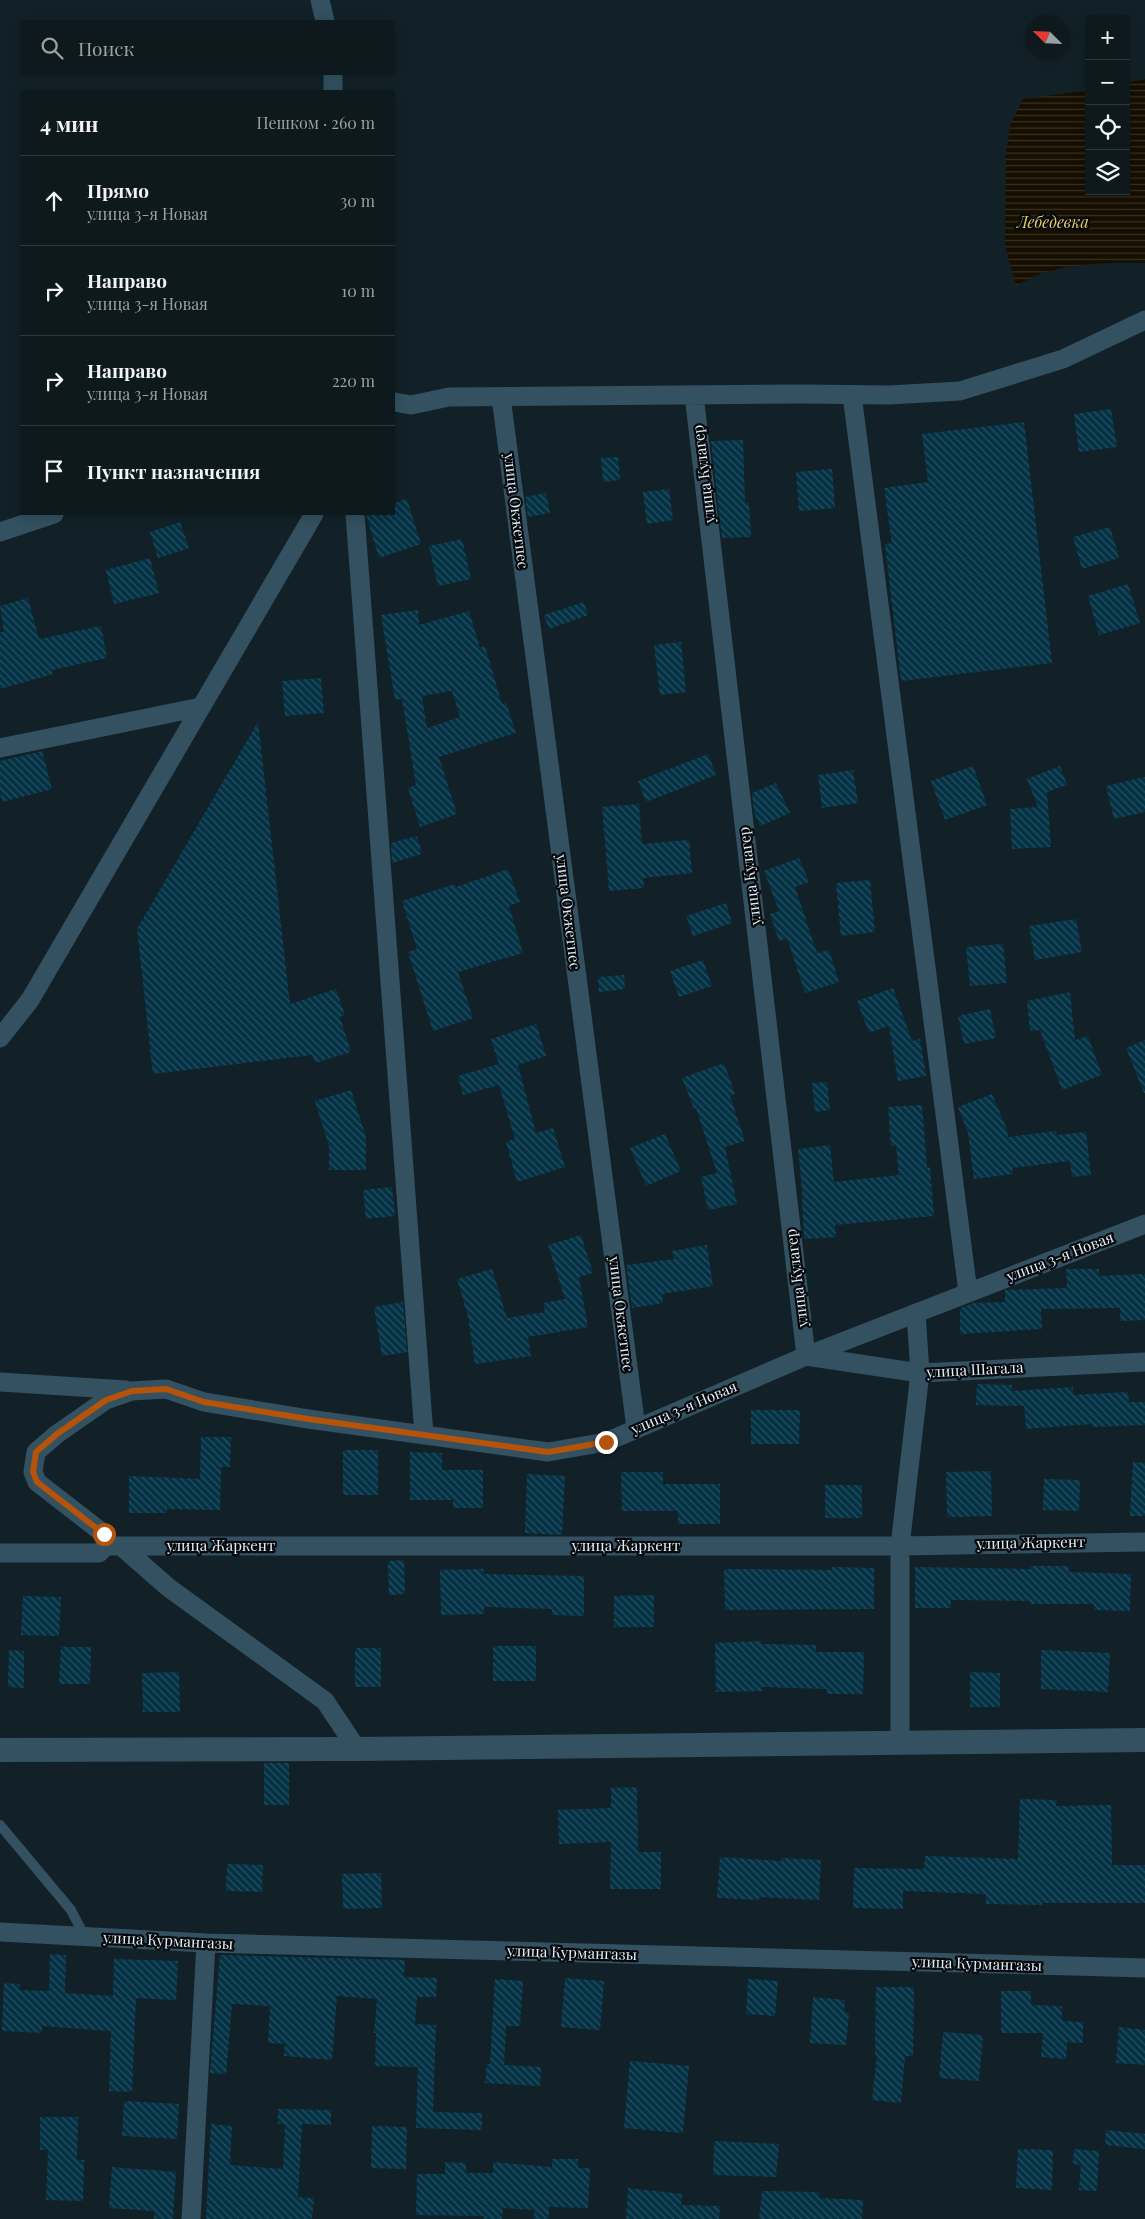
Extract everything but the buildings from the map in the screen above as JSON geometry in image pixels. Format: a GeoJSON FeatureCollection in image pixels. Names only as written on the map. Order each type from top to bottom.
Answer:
{"type":"FeatureCollection","features":[{"type":"Feature","properties":{"kind":"street"},"geometry":{"type":"LineString","coordinates":[[320,0],[326,20]]}},
{"type":"Feature","properties":{"kind":"street"},"geometry":{"type":"LineString","coordinates":[[333,75],[333,90]]}},
{"type":"Feature","properties":{"kind":"street"},"geometry":{"type":"LineString","coordinates":[[395,402],[411,405],[449,397],[889,395],[960,391],[1063,359],[1145,320]]}},
{"type":"Feature","properties":{"kind":"street","name":"улица Кулагер"},"geometry":{"type":"LineString","coordinates":[[694,395],[806,1356]]}},
{"type":"Feature","properties":{"kind":"street"},"geometry":{"type":"LineString","coordinates":[[852,395],[968,1292]]}},
{"type":"Feature","properties":{"kind":"street","name":"улица Окжетпес"},"geometry":{"type":"LineString","coordinates":[[501,397],[636,1428]]}},
{"type":"Feature","properties":{"kind":"street"},"geometry":{"type":"LineString","coordinates":[[0,532],[51,515]]}},
{"type":"Feature","properties":{"kind":"street"},"geometry":{"type":"LineString","coordinates":[[0,1038],[30,1000],[313,515]]}},
{"type":"Feature","properties":{"kind":"street"},"geometry":{"type":"LineString","coordinates":[[355,515],[424,1435]]}},
{"type":"Feature","properties":{"kind":"street"},"geometry":{"type":"LineString","coordinates":[[0,522],[25,524]]}},
{"type":"Feature","properties":{"kind":"street"},"geometry":{"type":"LineString","coordinates":[[0,748],[201,707]]}},
{"type":"Feature","properties":{"kind":"street","name":"улица 3-я Новая"},"geometry":{"type":"LineString","coordinates":[[111,1542],[37,1482],[33,1472],[36,1452],[57,1434],[106,1400],[132,1391],[166,1389],[204,1402],[308,1419],[548,1452],[606,1442],[806,1356],[1145,1224]]}},
{"type":"Feature","properties":{"kind":"street"},"geometry":{"type":"LineString","coordinates":[[900,1742],[900,1546],[920,1372],[916,1313]]}},
{"type":"Feature","properties":{"kind":"street","name":"улица Шагала"},"geometry":{"type":"LineString","coordinates":[[806,1356],[920,1372],[1145,1362]]}},
{"type":"Feature","properties":{"kind":"street"},"geometry":{"type":"LineString","coordinates":[[0,1382],[132,1391]]}},
{"type":"Feature","properties":{"kind":"street"},"geometry":{"type":"LineString","coordinates":[[111,1542],[169,1588],[325,1701],[357,1749]]}},
{"type":"Feature","properties":{"kind":"street","name":"улица Жаркент"},"geometry":{"type":"LineString","coordinates":[[0,1553],[99,1553],[111,1542],[900,1546],[1145,1542]]}},
{"type":"Feature","properties":{"kind":"street"},"geometry":{"type":"LineString","coordinates":[[0,1750],[357,1749],[1145,1740]]}},
{"type":"Feature","properties":{"kind":"street","name":"улица Курмангазы"},"geometry":{"type":"LineString","coordinates":[[0,1932],[206,1943],[1145,1968]]}},
{"type":"Feature","properties":{"kind":"street"},"geometry":{"type":"LineString","coordinates":[[191,2219],[206,1943]]}},
{"type":"Feature","properties":{"kind":"lane"},"geometry":{"type":"LineString","coordinates":[[0,1825],[71,1910],[84,1937]]}},
{"type":"Feature","properties":{"kind":"water","name":"Лебедевка"},"geometry":{"type":"Polygon","coordinates":[[[1145,79],[1145,263],[1079,265],[1040,274],[1016,286],[1005,245],[1006,152],[1011,123],[1023,99],[1085,91],[1085,195],[1130,195],[1130,82],[1145,79]]]}},
{"type":"Feature","properties":{"kind":"route"},"geometry":{"type":"LineString","coordinates":[[104,1534],[37,1482],[33,1472],[36,1452],[57,1434],[106,1400],[132,1391],[166,1389],[204,1402],[308,1419],[548,1452],[606,1442]]}}]}
